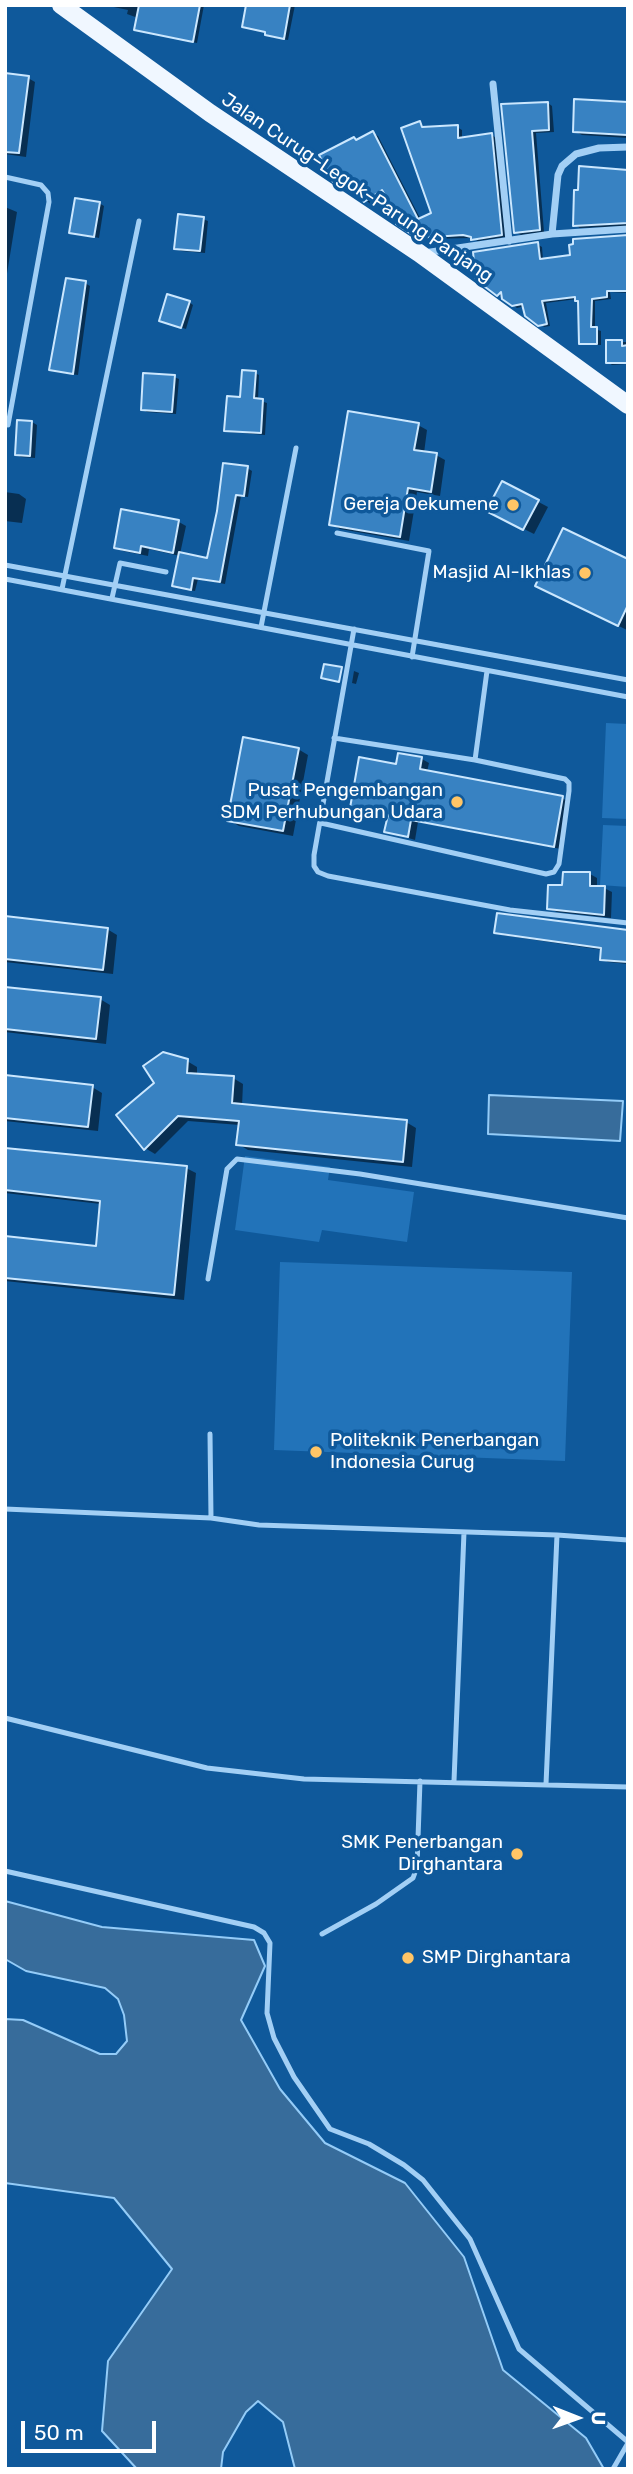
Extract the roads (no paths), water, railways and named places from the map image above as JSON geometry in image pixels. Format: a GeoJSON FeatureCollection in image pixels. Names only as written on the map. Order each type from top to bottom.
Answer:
{"type":"FeatureCollection","features":[{"type":"Feature","properties":{"kind":"main road","name":"Jalan Curug–Legok–Parung Panjang"},"geometry":{"type":"LineString","coordinates":[[61,5],[210,113],[419,253],[628,405]]}},
{"type":"Feature","properties":{"kind":"street"},"geometry":{"type":"LineString","coordinates":[[493,84],[509,241]]}},
{"type":"Feature","properties":{"kind":"street"},"geometry":{"type":"LineString","coordinates":[[552,234],[558,175],[562,166],[576,154],[599,148],[628,147]]}},
{"type":"Feature","properties":{"kind":"street"},"geometry":{"type":"LineString","coordinates":[[419,253],[552,234],[628,229]]}},
{"type":"Feature","properties":{"kind":"lane"},"geometry":{"type":"LineString","coordinates":[[5,177],[41,186],[48,193],[49,202],[8,425]]}},
{"type":"Feature","properties":{"kind":"lane"},"geometry":{"type":"LineString","coordinates":[[62,589],[139,221]]}},
{"type":"Feature","properties":{"kind":"lane"},"geometry":{"type":"LineString","coordinates":[[261,627],[296,448]]}},
{"type":"Feature","properties":{"kind":"lane"},"geometry":{"type":"LineString","coordinates":[[337,533],[429,551],[412,657]]}},
{"type":"Feature","properties":{"kind":"lane"},"geometry":{"type":"LineString","coordinates":[[112,598],[120,563],[166,572]]}},
{"type":"Feature","properties":{"kind":"lane"},"geometry":{"type":"LineString","coordinates":[[5,565],[628,680]]}},
{"type":"Feature","properties":{"kind":"lane"},"geometry":{"type":"LineString","coordinates":[[5,579],[628,697]]}},
{"type":"Feature","properties":{"kind":"lane"},"geometry":{"type":"LineString","coordinates":[[354,629],[314,855],[314,866],[318,872],[328,877],[510,910],[628,923]]}},
{"type":"Feature","properties":{"kind":"lane"},"geometry":{"type":"LineString","coordinates":[[475,760],[487,671]]}},
{"type":"Feature","properties":{"kind":"lane"},"geometry":{"type":"LineString","coordinates":[[321,823],[546,874],[554,872],[559,864],[569,783],[565,779],[475,760],[334,738]]}},
{"type":"Feature","properties":{"kind":"lane"},"geometry":{"type":"LineString","coordinates":[[208,1279],[227,1169],[237,1159],[463,1190],[628,1218]]}},
{"type":"Feature","properties":{"kind":"lane"},"geometry":{"type":"LineString","coordinates":[[211,1434],[211,1518]]}},
{"type":"Feature","properties":{"kind":"lane"},"geometry":{"type":"LineString","coordinates":[[5,1509],[211,1518],[258,1525],[557,1535],[628,1540]]}},
{"type":"Feature","properties":{"kind":"lane"},"geometry":{"type":"LineString","coordinates":[[454,1782],[464,1532]]}},
{"type":"Feature","properties":{"kind":"lane"},"geometry":{"type":"LineString","coordinates":[[547,1784],[557,1535]]}},
{"type":"Feature","properties":{"kind":"lane"},"geometry":{"type":"LineString","coordinates":[[5,1718],[207,1769],[303,1779],[628,1787]]}},
{"type":"Feature","properties":{"kind":"lane"},"geometry":{"type":"LineString","coordinates":[[322,1934],[376,1904],[413,1878],[417,1867],[420,1781]]}},
{"type":"Feature","properties":{"kind":"lane"},"geometry":{"type":"LineString","coordinates":[[5,1871],[254,1927],[264,1933],[270,1943],[267,2013],[274,2038],[294,2077],[330,2129],[369,2144],[423,2180],[470,2239],[519,2349],[628,2443],[613,2469]]}},
{"type":"Feature","properties":{"kind":"place","name":"Gereja Oekumene"},"geometry":{"type":"Point","coordinates":[513,505]}},
{"type":"Feature","properties":{"kind":"place","name":"Masjid Al-Ikhlas"},"geometry":{"type":"Point","coordinates":[585,573]}},
{"type":"Feature","properties":{"kind":"place","name":"Pusat Pengembangan SDM Perhubungan Udara"},"geometry":{"type":"Point","coordinates":[457,802]}},
{"type":"Feature","properties":{"kind":"place","name":"Politeknik Penerbangan Indonesia Curug"},"geometry":{"type":"Point","coordinates":[316,1452]}},
{"type":"Feature","properties":{"kind":"place","name":"SMK Penerbangan Dirghantara"},"geometry":{"type":"Point","coordinates":[517,1854]}},
{"type":"Feature","properties":{"kind":"place","name":"SMP Dirghantara"},"geometry":{"type":"Point","coordinates":[408,1958]}}]}
